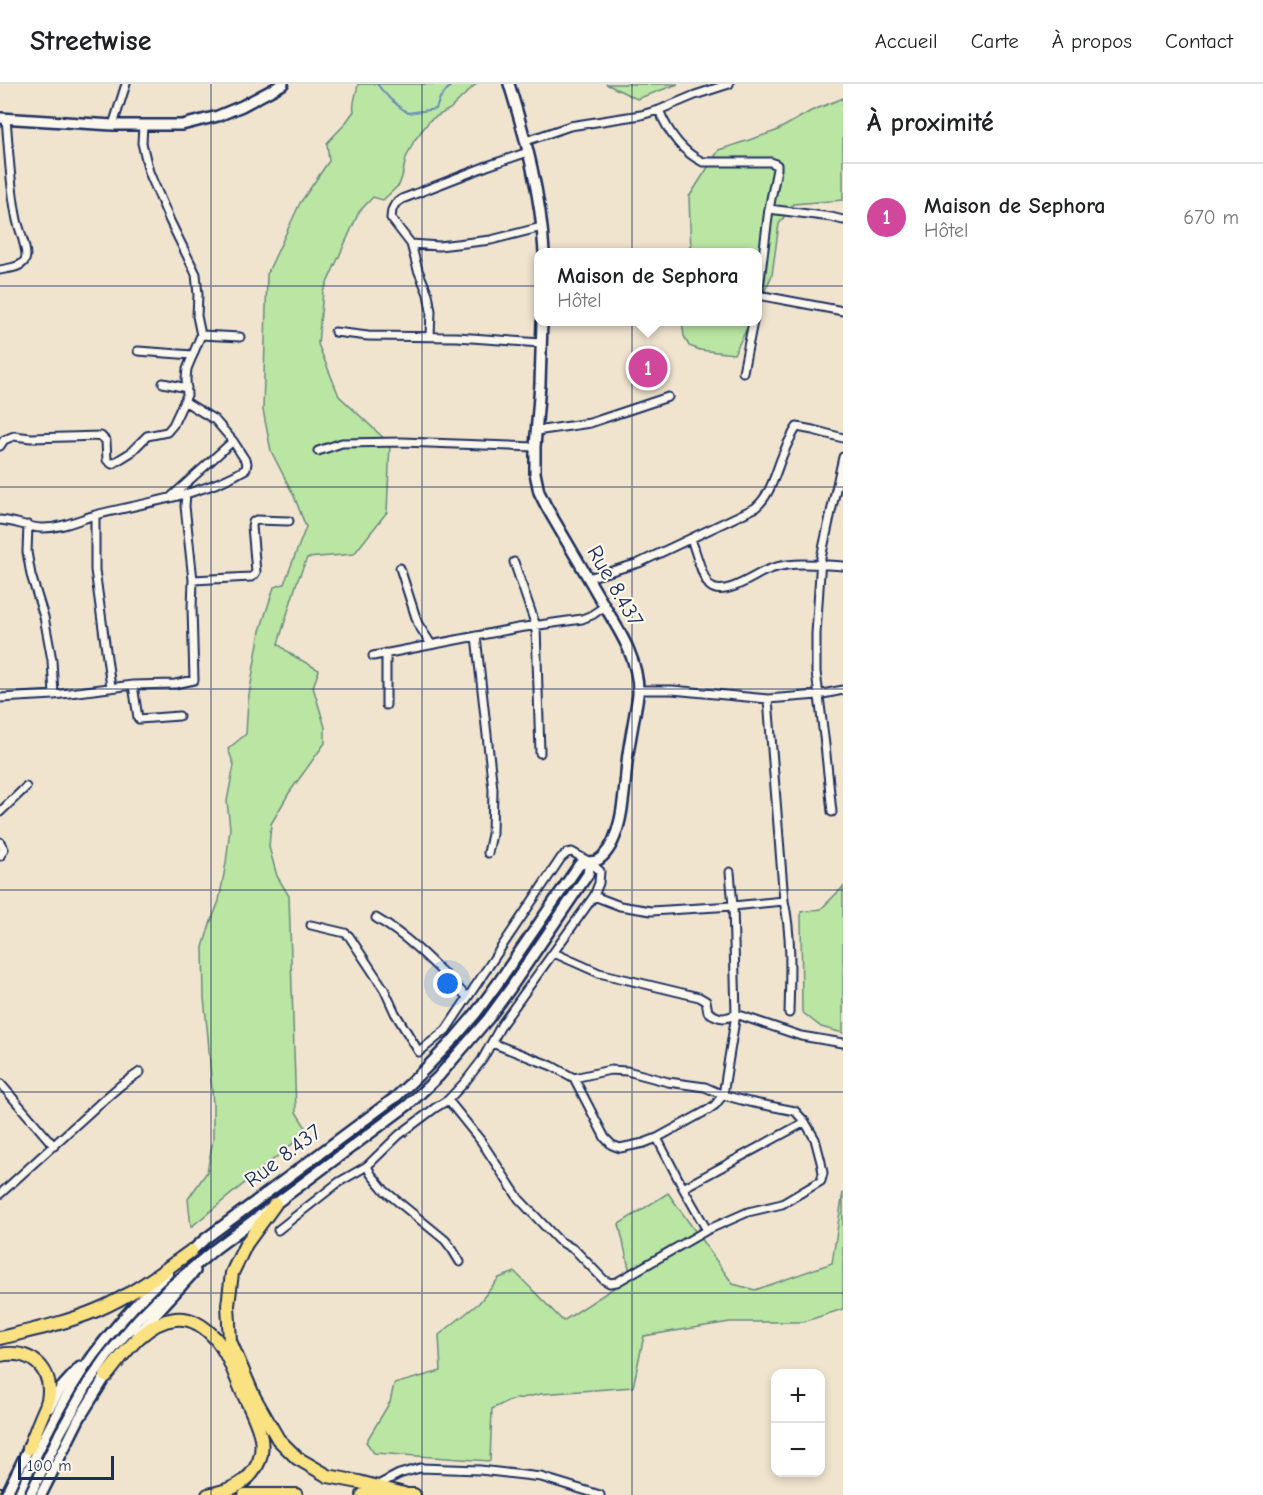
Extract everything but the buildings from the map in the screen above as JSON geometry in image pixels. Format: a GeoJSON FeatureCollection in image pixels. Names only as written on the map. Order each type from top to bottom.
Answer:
{"type":"FeatureCollection","features":[{"type":"Feature","properties":{"kind":"highway"},"geometry":{"type":"LineString","coordinates":[[275,1204],[246,1244],[232,1273],[228,1305],[230,1341],[254,1397],[278,1439],[297,1458],[328,1476],[409,1495]]}},
{"type":"Feature","properties":{"kind":"highway"},"geometry":{"type":"LineString","coordinates":[[0,1338],[97,1310],[144,1285],[191,1251]]}},
{"type":"Feature","properties":{"kind":"highway"},"geometry":{"type":"LineString","coordinates":[[106,1376],[137,1340],[161,1322],[177,1318],[194,1322],[216,1339],[225,1353],[256,1423],[261,1449],[259,1460],[246,1480],[226,1491],[208,1495]]}},
{"type":"Feature","properties":{"kind":"highway"},"geometry":{"type":"LineString","coordinates":[[0,1355],[22,1354],[34,1360],[43,1368],[49,1382],[48,1400],[29,1448]]}},
{"type":"Feature","properties":{"kind":"highway"},"geometry":{"type":"LineString","coordinates":[[0,1494],[15,1495]]}},
{"type":"Feature","properties":{"kind":"highway"},"geometry":{"type":"LineString","coordinates":[[245,1495],[296,1495]]}},
{"type":"Feature","properties":{"kind":"highway"},"geometry":{"type":"LineString","coordinates":[[363,1495],[409,1495]]}},
{"type":"Feature","properties":{"kind":"main road"},"geometry":{"type":"LineString","coordinates":[[3,118],[113,125],[182,124],[218,116],[283,84]]}},
{"type":"Feature","properties":{"kind":"main road"},"geometry":{"type":"LineString","coordinates":[[509,84],[526,141],[544,248]]}},
{"type":"Feature","properties":{"kind":"main road","name":"Rue 8.437"},"geometry":{"type":"LineString","coordinates":[[15,1495],[48,1429],[80,1375],[104,1341],[136,1305],[205,1239],[398,1096],[453,1040],[481,1006],[579,865],[583,862],[598,861],[606,854],[614,840],[625,795],[638,690],[626,643],[539,492],[535,473],[535,447],[542,326]]}},
{"type":"Feature","properties":{"kind":"main road","name":"Rue 8.437"},"geometry":{"type":"LineString","coordinates":[[30,1495],[72,1410],[111,1350],[138,1318],[170,1287],[215,1250],[408,1105],[438,1077],[488,1019],[510,989],[588,874],[590,862]]}},
{"type":"Feature","properties":{"kind":"main road"},"geometry":{"type":"LineString","coordinates":[[41,1495],[79,1419],[106,1376],[135,1336],[215,1250]]}},
{"type":"Feature","properties":{"kind":"main road"},"geometry":{"type":"LineString","coordinates":[[6,1495],[61,1388],[104,1341]]}},
{"type":"Feature","properties":{"kind":"street"},"geometry":{"type":"LineString","coordinates":[[113,125],[126,84]]}},
{"type":"Feature","properties":{"kind":"street"},"geometry":{"type":"LineString","coordinates":[[526,141],[570,126],[642,115],[729,84]]}},
{"type":"Feature","properties":{"kind":"street"},"geometry":{"type":"LineString","coordinates":[[659,110],[665,124],[685,151],[703,162],[771,162],[777,165],[762,264]]}},
{"type":"Feature","properties":{"kind":"street"},"geometry":{"type":"LineString","coordinates":[[0,270],[20,266],[26,256],[12,194],[3,118]]}},
{"type":"Feature","properties":{"kind":"street"},"geometry":{"type":"LineString","coordinates":[[0,446],[4,440],[14,436],[31,438],[102,436],[106,441],[107,460],[112,464],[130,453],[147,436],[166,432],[173,425],[187,395],[187,369],[201,335],[197,316],[196,274],[170,221],[150,172],[142,143],[143,125]]}},
{"type":"Feature","properties":{"kind":"street"},"geometry":{"type":"LineString","coordinates":[[430,336],[430,302],[411,244],[392,218],[391,214],[395,204],[402,199],[528,152]]}},
{"type":"Feature","properties":{"kind":"street"},"geometry":{"type":"LineString","coordinates":[[769,209],[843,220]]}},
{"type":"Feature","properties":{"kind":"street"},"geometry":{"type":"LineString","coordinates":[[411,244],[439,246],[490,240],[542,227]]}},
{"type":"Feature","properties":{"kind":"street"},"geometry":{"type":"LineString","coordinates":[[762,296],[843,311]]}},
{"type":"Feature","properties":{"kind":"street"},"geometry":{"type":"LineString","coordinates":[[742,372],[752,326]]}},
{"type":"Feature","properties":{"kind":"street"},"geometry":{"type":"LineString","coordinates":[[335,332],[368,336],[430,336],[541,343]]}},
{"type":"Feature","properties":{"kind":"street"},"geometry":{"type":"LineString","coordinates":[[201,335],[240,338]]}},
{"type":"Feature","properties":{"kind":"street"},"geometry":{"type":"LineString","coordinates":[[138,351],[193,355]]}},
{"type":"Feature","properties":{"kind":"street"},"geometry":{"type":"LineString","coordinates":[[163,383],[187,388]]}},
{"type":"Feature","properties":{"kind":"street"},"geometry":{"type":"LineString","coordinates":[[536,431],[590,423],[668,397]]}},
{"type":"Feature","properties":{"kind":"street"},"geometry":{"type":"LineString","coordinates":[[0,520],[42,528],[62,525],[186,494],[246,469],[247,464],[233,441],[215,420],[184,401]]}},
{"type":"Feature","properties":{"kind":"street"},"geometry":{"type":"LineString","coordinates":[[588,578],[639,563],[755,508],[763,501],[769,490],[784,451],[797,427],[843,438]]}},
{"type":"Feature","properties":{"kind":"street"},"geometry":{"type":"LineString","coordinates":[[170,498],[233,441]]}},
{"type":"Feature","properties":{"kind":"street"},"geometry":{"type":"LineString","coordinates":[[318,451],[342,443],[402,442],[535,447]]}},
{"type":"Feature","properties":{"kind":"street"},"geometry":{"type":"LineString","coordinates":[[832,812],[818,695],[816,634],[821,558],[843,458]]}},
{"type":"Feature","properties":{"kind":"street"},"geometry":{"type":"LineString","coordinates":[[0,698],[54,695],[133,685],[175,684],[194,680],[193,580],[185,506],[186,494]]}},
{"type":"Feature","properties":{"kind":"street"},"geometry":{"type":"LineString","coordinates":[[95,516],[95,570],[111,687]]}},
{"type":"Feature","properties":{"kind":"street"},"geometry":{"type":"LineString","coordinates":[[193,580],[251,577],[256,572],[253,522],[256,520],[289,521]]}},
{"type":"Feature","properties":{"kind":"street"},"geometry":{"type":"LineString","coordinates":[[28,525],[27,552],[31,575],[44,617],[52,660],[54,695]]}},
{"type":"Feature","properties":{"kind":"street"},"geometry":{"type":"LineString","coordinates":[[691,539],[705,576],[710,586],[716,589],[724,590],[778,565],[843,566]]}},
{"type":"Feature","properties":{"kind":"street"},"geometry":{"type":"LineString","coordinates":[[514,562],[536,626],[540,753]]}},
{"type":"Feature","properties":{"kind":"street"},"geometry":{"type":"LineString","coordinates":[[400,568],[418,624],[431,644]]}},
{"type":"Feature","properties":{"kind":"street"},"geometry":{"type":"LineString","coordinates":[[374,656],[582,618],[592,615],[604,606]]}},
{"type":"Feature","properties":{"kind":"street"},"geometry":{"type":"LineString","coordinates":[[476,636],[493,789],[492,834],[488,853]]}},
{"type":"Feature","properties":{"kind":"street"},"geometry":{"type":"LineString","coordinates":[[386,653],[386,705]]}},
{"type":"Feature","properties":{"kind":"street"},"geometry":{"type":"LineString","coordinates":[[133,685],[138,718],[179,716]]}},
{"type":"Feature","properties":{"kind":"street"},"geometry":{"type":"LineString","coordinates":[[638,690],[672,690],[768,699],[818,695],[843,690]]}},
{"type":"Feature","properties":{"kind":"street"},"geometry":{"type":"LineString","coordinates":[[768,699],[784,901],[790,942],[789,1013]]}},
{"type":"Feature","properties":{"kind":"street"},"geometry":{"type":"LineString","coordinates":[[0,812],[26,787]]}},
{"type":"Feature","properties":{"kind":"street"},"geometry":{"type":"LineString","coordinates":[[0,842],[4,849],[0,856]]}},
{"type":"Feature","properties":{"kind":"street"},"geometry":{"type":"LineString","coordinates":[[278,1230],[339,1182],[367,1166],[399,1135],[448,1100],[465,1082],[482,1060],[502,1024],[594,896],[599,883],[600,871],[590,862],[572,852],[561,858],[446,1030],[419,1052],[395,1013],[384,988],[350,936],[311,925]]}},
{"type":"Feature","properties":{"kind":"street"},"geometry":{"type":"LineString","coordinates":[[492,1042],[552,1066],[574,1078],[605,1138],[612,1145],[620,1148],[657,1138],[715,1105],[723,1095],[736,1014],[730,872]]}},
{"type":"Feature","properties":{"kind":"street"},"geometry":{"type":"LineString","coordinates":[[594,896],[620,906],[651,911],[784,901]]}},
{"type":"Feature","properties":{"kind":"street"},"geometry":{"type":"LineString","coordinates":[[376,918],[413,944],[467,997]]}},
{"type":"Feature","properties":{"kind":"street"},"geometry":{"type":"LineString","coordinates":[[554,953],[599,974],[699,997],[706,1001],[708,1012],[716,1017],[726,1019],[736,1014],[801,1036],[843,1043]]}},
{"type":"Feature","properties":{"kind":"street"},"geometry":{"type":"LineString","coordinates":[[448,1100],[482,1141],[519,1199],[558,1240],[575,1250],[604,1280],[610,1283],[617,1282],[707,1230],[748,1212],[782,1204],[821,1181],[823,1173],[815,1139],[795,1111],[749,1102],[705,1087],[668,1082],[617,1069],[574,1078]]}},
{"type":"Feature","properties":{"kind":"street"},"geometry":{"type":"LineString","coordinates":[[0,1194],[121,1085],[140,1072]]}},
{"type":"Feature","properties":{"kind":"street"},"geometry":{"type":"LineString","coordinates":[[0,1083],[54,1146]]}},
{"type":"Feature","properties":{"kind":"street"},"geometry":{"type":"LineString","coordinates":[[683,1188],[805,1122]]}},
{"type":"Feature","properties":{"kind":"street"},"geometry":{"type":"LineString","coordinates":[[657,1138],[707,1230]]}},
{"type":"Feature","properties":{"kind":"street"},"geometry":{"type":"LineString","coordinates":[[367,1166],[385,1191],[445,1240],[460,1262]]}},
{"type":"Feature","properties":{"kind":"street"},"geometry":{"type":"LineString","coordinates":[[374,1487],[399,1474],[420,1468],[480,1470],[541,1477],[600,1495]]}},
{"type":"Feature","properties":{"kind":"green space"},"geometry":{"type":"Polygon","coordinates":[[[358,84],[476,84],[450,109],[430,120],[414,141],[406,158],[399,185],[383,200],[373,197],[359,212],[323,292],[318,344],[339,396],[390,444],[387,512],[354,554],[307,558],[297,582],[278,644],[319,670],[313,687],[325,727],[325,743],[289,793],[271,824],[269,847],[277,876],[289,896],[296,1112],[308,1131],[191,1227],[188,1199],[207,1172],[213,1140],[213,1105],[204,998],[203,947],[219,901],[226,863],[230,828],[227,801],[234,765],[228,749],[246,734],[248,701],[260,631],[274,587],[284,584],[306,527],[294,496],[271,451],[263,410],[267,274],[300,203],[329,161],[327,143],[354,111],[358,84]]]}},
{"type":"Feature","properties":{"kind":"green space"},"geometry":{"type":"Polygon","coordinates":[[[606,84],[678,84],[637,99],[606,84]]]}},
{"type":"Feature","properties":{"kind":"green space"},"geometry":{"type":"Polygon","coordinates":[[[843,98],[843,200],[793,204],[779,224],[772,275],[762,297],[762,248],[691,248],[689,197],[719,150],[776,131],[811,111],[843,98]]]}},
{"type":"Feature","properties":{"kind":"green space"},"geometry":{"type":"Polygon","coordinates":[[[683,326],[748,326],[734,354],[700,350],[689,346],[683,326]]]}},
{"type":"Feature","properties":{"kind":"green space"},"geometry":{"type":"Polygon","coordinates":[[[843,887],[843,1033],[821,1027],[802,1012],[801,912],[821,909],[843,887]]]}},
{"type":"Feature","properties":{"kind":"green space"},"geometry":{"type":"Polygon","coordinates":[[[843,1192],[843,1309],[803,1322],[730,1322],[644,1336],[633,1387],[541,1394],[508,1401],[492,1409],[490,1461],[374,1453],[366,1442],[390,1402],[394,1384],[441,1371],[439,1335],[479,1303],[499,1278],[515,1272],[563,1321],[631,1277],[619,1224],[668,1193],[733,1284],[755,1290],[832,1263],[843,1192]]]}},
{"type":"Feature","properties":{"kind":"waterway"},"geometry":{"type":"LineString","coordinates":[[377,84],[391,100],[408,113],[436,109],[440,98],[452,84]]}},
{"type":"Feature","properties":{"kind":"place","name":"Maison de Sephora"},"geometry":{"type":"Point","coordinates":[648,368]}}]}
